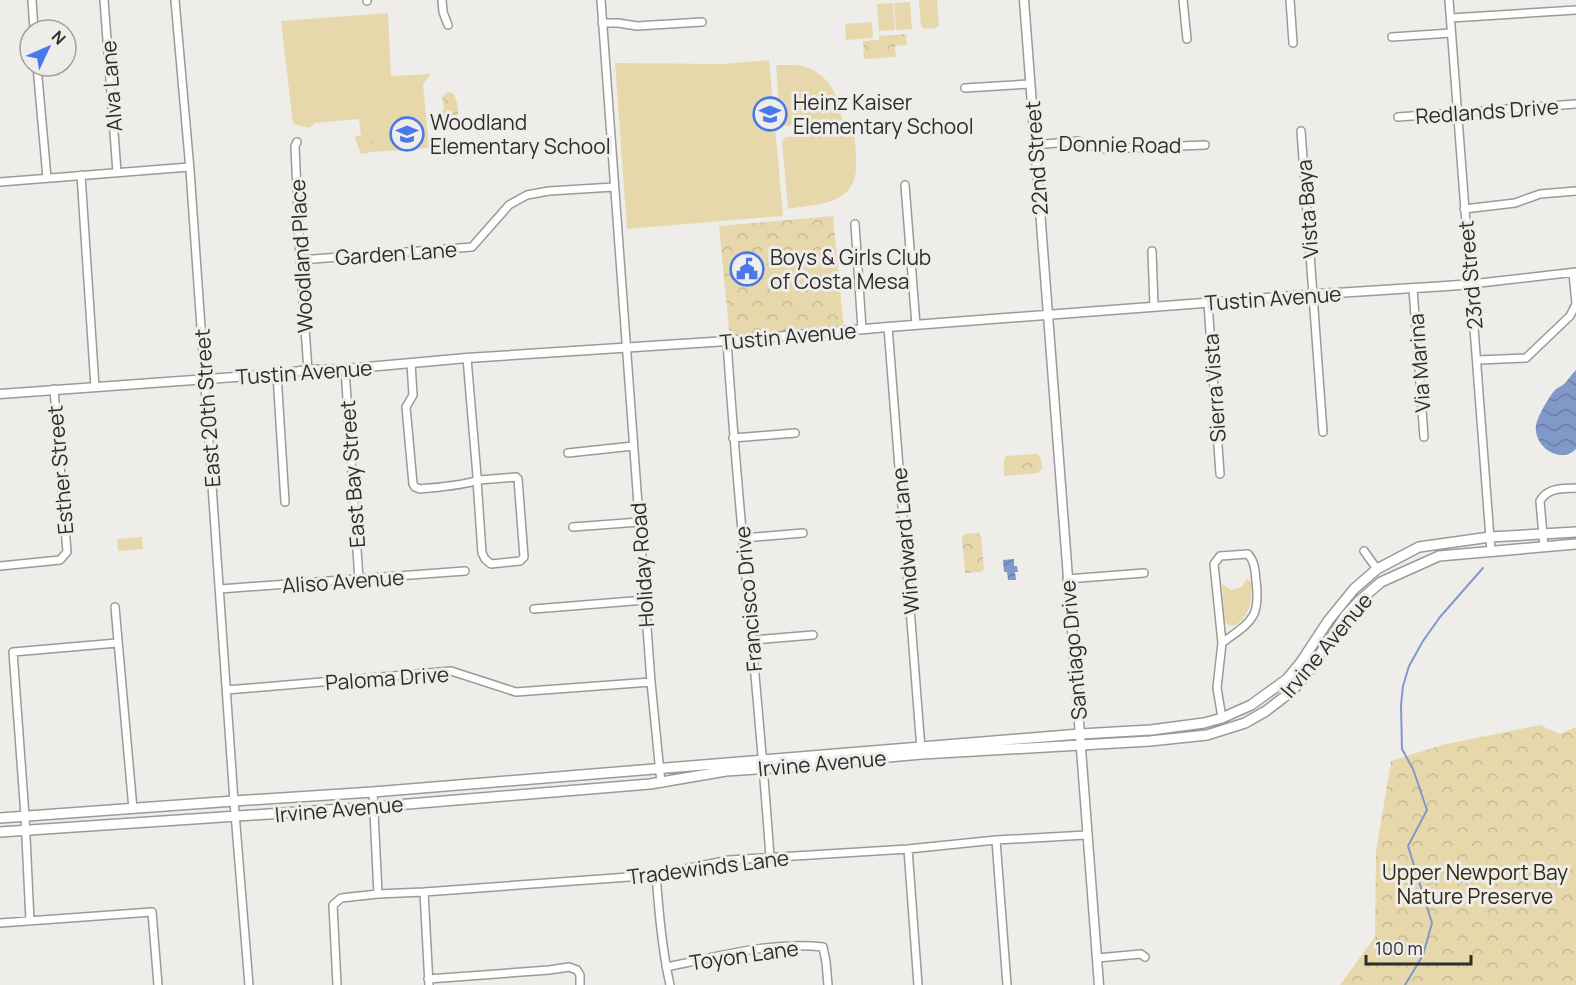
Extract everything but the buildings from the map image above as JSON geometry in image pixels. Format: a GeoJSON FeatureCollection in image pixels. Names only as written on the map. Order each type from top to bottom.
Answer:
{"type":"FeatureCollection","features":[{"type":"Feature","properties":{"kind":"main road","name":"Irvine Avenue"},"geometry":{"type":"LineString","coordinates":[[0,818],[373,792],[660,768],[763,764],[922,751],[1080,734],[1151,730],[1204,723],[1251,705],[1287,679],[1302,662],[1341,603],[1377,569],[1419,548],[1490,537],[1576,532]]}},
{"type":"Feature","properties":{"kind":"main road","name":"Irvine Avenue"},"geometry":{"type":"LineString","coordinates":[[922,751],[1169,740],[1226,730],[1245,723],[1292,691],[1307,674],[1346,615],[1381,582],[1439,556],[1576,544]]}},
{"type":"Feature","properties":{"kind":"main road"},"geometry":{"type":"LineString","coordinates":[[1169,740],[1180,733],[1212,729],[1222,718]]}},
{"type":"Feature","properties":{"kind":"main road","name":"Irvine Avenue"},"geometry":{"type":"LineString","coordinates":[[0,832],[372,807],[661,783],[763,764]]}},
{"type":"Feature","properties":{"kind":"street"},"geometry":{"type":"LineString","coordinates":[[32,0],[33,18]]}},
{"type":"Feature","properties":{"kind":"street","name":"Alva Lane"},"geometry":{"type":"LineString","coordinates":[[104,0],[117,172]]}},
{"type":"Feature","properties":{"kind":"street","name":"East 20th Street"},"geometry":{"type":"LineString","coordinates":[[175,0],[206,379],[234,801],[249,985]]}},
{"type":"Feature","properties":{"kind":"street"},"geometry":{"type":"LineString","coordinates":[[442,0],[443,12],[448,25]]}},
{"type":"Feature","properties":{"kind":"street","name":"Holiday Road"},"geometry":{"type":"LineString","coordinates":[[601,0],[651,682],[661,783]]}},
{"type":"Feature","properties":{"kind":"street","name":"22nd Street"},"geometry":{"type":"LineString","coordinates":[[1024,0],[1048,315]]}},
{"type":"Feature","properties":{"kind":"street"},"geometry":{"type":"LineString","coordinates":[[1183,0],[1187,39]]}},
{"type":"Feature","properties":{"kind":"street"},"geometry":{"type":"LineString","coordinates":[[1290,0],[1293,43]]}},
{"type":"Feature","properties":{"kind":"street","name":"23rd Street"},"geometry":{"type":"LineString","coordinates":[[1449,0],[1491,550]]}},
{"type":"Feature","properties":{"kind":"street"},"geometry":{"type":"LineString","coordinates":[[1451,18],[1576,10]]}},
{"type":"Feature","properties":{"kind":"street"},"geometry":{"type":"LineString","coordinates":[[602,23],[618,22],[637,26],[702,22]]}},
{"type":"Feature","properties":{"kind":"street"},"geometry":{"type":"LineString","coordinates":[[1392,37],[1452,33]]}},
{"type":"Feature","properties":{"kind":"street"},"geometry":{"type":"LineString","coordinates":[[39,78],[47,178]]}},
{"type":"Feature","properties":{"kind":"street"},"geometry":{"type":"LineString","coordinates":[[965,88],[1030,84]]}},
{"type":"Feature","properties":{"kind":"street","name":"Redlands Drive"},"geometry":{"type":"LineString","coordinates":[[1398,117],[1576,104]]}},
{"type":"Feature","properties":{"kind":"street","name":"Vista Baya"},"geometry":{"type":"LineString","coordinates":[[1301,131],[1323,432]]}},
{"type":"Feature","properties":{"kind":"street","name":"Donnie Road"},"geometry":{"type":"LineString","coordinates":[[1035,145],[1078,141],[1102,149],[1205,145]]}},
{"type":"Feature","properties":{"kind":"street","name":"Woodland Place"},"geometry":{"type":"LineString","coordinates":[[297,142],[295,146],[300,260],[308,370]]}},
{"type":"Feature","properties":{"kind":"street"},"geometry":{"type":"LineString","coordinates":[[0,182],[189,167]]}},
{"type":"Feature","properties":{"kind":"street"},"geometry":{"type":"LineString","coordinates":[[81,175],[95,387]]}},
{"type":"Feature","properties":{"kind":"street"},"geometry":{"type":"LineString","coordinates":[[905,185],[916,325]]}},
{"type":"Feature","properties":{"kind":"street","name":"Garden Lane"},"geometry":{"type":"LineString","coordinates":[[300,260],[472,247],[509,205],[527,195],[549,191],[614,187]]}},
{"type":"Feature","properties":{"kind":"street"},"geometry":{"type":"LineString","coordinates":[[1464,209],[1515,203],[1540,194],[1576,191]]}},
{"type":"Feature","properties":{"kind":"street"},"geometry":{"type":"LineString","coordinates":[[855,224],[862,329]]}},
{"type":"Feature","properties":{"kind":"street"},"geometry":{"type":"LineString","coordinates":[[1152,251],[1154,306]]}},
{"type":"Feature","properties":{"kind":"street"},"geometry":{"type":"LineString","coordinates":[[1478,360],[1526,358],[1570,316],[1576,304],[1574,272]]}},
{"type":"Feature","properties":{"kind":"street","name":"Tustin Avenue"},"geometry":{"type":"LineString","coordinates":[[0,394],[467,358],[727,341],[1313,294],[1413,289],[1574,272]]}},
{"type":"Feature","properties":{"kind":"street","name":"Via Marina"},"geometry":{"type":"LineString","coordinates":[[1413,289],[1424,437]]}},
{"type":"Feature","properties":{"kind":"street","name":"Sierra Vista"},"geometry":{"type":"LineString","coordinates":[[1208,303],[1220,474]]}},
{"type":"Feature","properties":{"kind":"street","name":"Santiago Drive"},"geometry":{"type":"LineString","coordinates":[[1048,315],[1099,985]]}},
{"type":"Feature","properties":{"kind":"street","name":"Windward Lane"},"geometry":{"type":"LineString","coordinates":[[888,327],[922,751]]}},
{"type":"Feature","properties":{"kind":"street","name":"Francisco Drive"},"geometry":{"type":"LineString","coordinates":[[727,341],[733,438],[770,857]]}},
{"type":"Feature","properties":{"kind":"street"},"geometry":{"type":"LineString","coordinates":[[411,363],[412,395],[406,407],[413,484],[420,489],[466,484],[477,478],[514,477],[518,479],[524,557],[520,561],[491,564],[482,553],[477,478],[467,358]]}},
{"type":"Feature","properties":{"kind":"street","name":"East Bay Street"},"geometry":{"type":"LineString","coordinates":[[345,369],[359,580]]}},
{"type":"Feature","properties":{"kind":"street"},"geometry":{"type":"LineString","coordinates":[[277,374],[285,502]]}},
{"type":"Feature","properties":{"kind":"street","name":"Esther Street"},"geometry":{"type":"LineString","coordinates":[[0,566],[60,560],[67,552],[54,389]]}},
{"type":"Feature","properties":{"kind":"street"},"geometry":{"type":"LineString","coordinates":[[733,438],[795,433]]}},
{"type":"Feature","properties":{"kind":"street"},"geometry":{"type":"LineString","coordinates":[[568,453],[633,446]]}},
{"type":"Feature","properties":{"kind":"street"},"geometry":{"type":"LineString","coordinates":[[1544,547],[1540,501],[1551,490],[1576,488]]}},
{"type":"Feature","properties":{"kind":"street"},"geometry":{"type":"LineString","coordinates":[[573,527],[639,522]]}},
{"type":"Feature","properties":{"kind":"street"},"geometry":{"type":"LineString","coordinates":[[743,538],[803,533]]}},
{"type":"Feature","properties":{"kind":"street"},"geometry":{"type":"LineString","coordinates":[[1364,551],[1377,569]]}},
{"type":"Feature","properties":{"kind":"street"},"geometry":{"type":"LineString","coordinates":[[1222,643],[1251,620],[1256,610],[1258,598],[1254,560],[1248,554],[1220,556],[1214,564],[1222,643],[1217,688],[1222,718]]}},
{"type":"Feature","properties":{"kind":"street","name":"Aliso Avenue"},"geometry":{"type":"LineString","coordinates":[[220,590],[465,571]]}},
{"type":"Feature","properties":{"kind":"street"},"geometry":{"type":"LineString","coordinates":[[1067,579],[1144,573]]}},
{"type":"Feature","properties":{"kind":"street"},"geometry":{"type":"LineString","coordinates":[[534,609],[645,600]]}},
{"type":"Feature","properties":{"kind":"street"},"geometry":{"type":"LineString","coordinates":[[115,607],[133,809]]}},
{"type":"Feature","properties":{"kind":"street"},"geometry":{"type":"LineString","coordinates":[[752,640],[813,635]]}},
{"type":"Feature","properties":{"kind":"street"},"geometry":{"type":"LineString","coordinates":[[30,921],[25,816],[12,652],[117,643]]}},
{"type":"Feature","properties":{"kind":"street","name":"Paloma Drive"},"geometry":{"type":"LineString","coordinates":[[227,690],[451,671],[516,692],[651,682]]}},
{"type":"Feature","properties":{"kind":"street"},"geometry":{"type":"LineString","coordinates":[[373,792],[378,894]]}},
{"type":"Feature","properties":{"kind":"street","name":"Tradewinds Lane"},"geometry":{"type":"LineString","coordinates":[[337,985],[333,905],[341,898],[656,875],[729,860],[1086,835]]}},
{"type":"Feature","properties":{"kind":"street"},"geometry":{"type":"LineString","coordinates":[[996,840],[1007,985]]}},
{"type":"Feature","properties":{"kind":"street"},"geometry":{"type":"LineString","coordinates":[[908,849],[918,985]]}},
{"type":"Feature","properties":{"kind":"street"},"geometry":{"type":"LineString","coordinates":[[656,875],[659,918],[670,985]]}},
{"type":"Feature","properties":{"kind":"street"},"geometry":{"type":"LineString","coordinates":[[424,892],[428,982],[569,966],[577,970],[580,975],[580,985]]}},
{"type":"Feature","properties":{"kind":"street"},"geometry":{"type":"LineString","coordinates":[[0,923],[152,912],[158,985]]}},
{"type":"Feature","properties":{"kind":"street","name":"Toyon Lane"},"geometry":{"type":"LineString","coordinates":[[666,967],[761,949],[823,947],[828,985]]}},
{"type":"Feature","properties":{"kind":"street"},"geometry":{"type":"LineString","coordinates":[[1096,958],[1141,954],[1144,957]]}},
{"type":"Feature","properties":{"kind":"green space"},"geometry":{"type":"Polygon","coordinates":[[[919,0],[937,0],[939,25],[936,28],[924,29],[921,26],[919,0]]]}},
{"type":"Feature","properties":{"kind":"green space"},"geometry":{"type":"Polygon","coordinates":[[[910,2],[912,29],[896,30],[894,3],[910,2]]]}},
{"type":"Feature","properties":{"kind":"green space"},"geometry":{"type":"Polygon","coordinates":[[[893,3],[895,30],[879,31],[877,4],[893,3]]]}},
{"type":"Feature","properties":{"kind":"green space"},"geometry":{"type":"Polygon","coordinates":[[[388,13],[391,76],[431,74],[423,84],[429,147],[421,149],[420,136],[372,139],[372,152],[361,154],[355,139],[356,136],[361,136],[359,119],[315,123],[310,128],[293,124],[281,21],[388,13]]]}},
{"type":"Feature","properties":{"kind":"green space"},"geometry":{"type":"Polygon","coordinates":[[[872,22],[873,38],[846,40],[845,24],[872,22]]]}},
{"type":"Feature","properties":{"kind":"green space"},"geometry":{"type":"Polygon","coordinates":[[[906,34],[907,45],[895,46],[896,57],[864,59],[863,41],[879,40],[879,36],[906,34]]]}},
{"type":"Feature","properties":{"kind":"green space"},"geometry":{"type":"Polygon","coordinates":[[[769,60],[783,216],[627,229],[615,63],[722,64],[769,60]]]}},
{"type":"Feature","properties":{"kind":"green space"},"geometry":{"type":"Polygon","coordinates":[[[776,65],[806,67],[823,77],[834,92],[842,122],[785,126],[780,122],[776,65]]]}},
{"type":"Feature","properties":{"kind":"green space"},"geometry":{"type":"Polygon","coordinates":[[[447,92],[454,94],[458,112],[457,117],[449,118],[449,121],[444,123],[441,113],[444,108],[442,97],[447,92]]]}},
{"type":"Feature","properties":{"kind":"green space"},"geometry":{"type":"Polygon","coordinates":[[[854,131],[856,170],[848,191],[840,197],[821,204],[788,209],[782,141],[786,137],[854,131]]]}},
{"type":"Feature","properties":{"kind":"green space"},"geometry":{"type":"Polygon","coordinates":[[[420,136],[421,149],[372,152],[371,139],[420,136]]]}},
{"type":"Feature","properties":{"kind":"green space"},"geometry":{"type":"Polygon","coordinates":[[[833,216],[844,330],[730,340],[719,226],[833,216]]]}},
{"type":"Feature","properties":{"kind":"green space"},"geometry":{"type":"Polygon","coordinates":[[[1037,454],[1041,458],[1042,469],[1038,473],[1004,476],[1006,456],[1037,454]]]}},
{"type":"Feature","properties":{"kind":"green space"},"geometry":{"type":"Polygon","coordinates":[[[978,533],[981,536],[984,569],[981,572],[965,573],[962,537],[964,534],[978,533]]]}},
{"type":"Feature","properties":{"kind":"green space"},"geometry":{"type":"Polygon","coordinates":[[[142,537],[143,549],[118,551],[117,539],[142,537]]]}},
{"type":"Feature","properties":{"kind":"green space"},"geometry":{"type":"Polygon","coordinates":[[[1247,579],[1251,582],[1251,601],[1247,612],[1240,622],[1234,626],[1228,625],[1224,620],[1222,584],[1232,590],[1242,587],[1247,579]]]}},
{"type":"Feature","properties":{"kind":"green space","name":"Upper Newport Bay Nature Preserve"},"geometry":{"type":"Polygon","coordinates":[[[1540,725],[1560,734],[1576,727],[1576,985],[1340,985],[1375,937],[1376,852],[1391,761],[1442,745],[1540,725]]]}},
{"type":"Feature","properties":{"kind":"water"},"geometry":{"type":"Polygon","coordinates":[[[1576,370],[1576,449],[1563,455],[1556,454],[1543,446],[1536,433],[1536,425],[1550,396],[1576,370]]]}},
{"type":"Feature","properties":{"kind":"water"},"geometry":{"type":"Polygon","coordinates":[[[1014,559],[1014,566],[1017,566],[1018,572],[1015,572],[1016,580],[1008,580],[1007,572],[1004,572],[1003,560],[1014,559]]]}},
{"type":"Feature","properties":{"kind":"waterway"},"geometry":{"type":"LineString","coordinates":[[1405,985],[1423,955],[1432,923],[1408,846],[1427,810],[1413,769],[1402,749],[1403,686],[1409,666],[1423,641],[1440,617],[1483,568]]}},
{"type":"Feature","properties":{"kind":"place","name":"Heinz Kaiser Elementary School"},"geometry":{"type":"Point","coordinates":[770,114]}},
{"type":"Feature","properties":{"kind":"place","name":"Woodland Elementary School"},"geometry":{"type":"Point","coordinates":[407,134]}},
{"type":"Feature","properties":{"kind":"place","name":"Boys & Girls Club of Costa Mesa"},"geometry":{"type":"Point","coordinates":[747,269]}}]}
